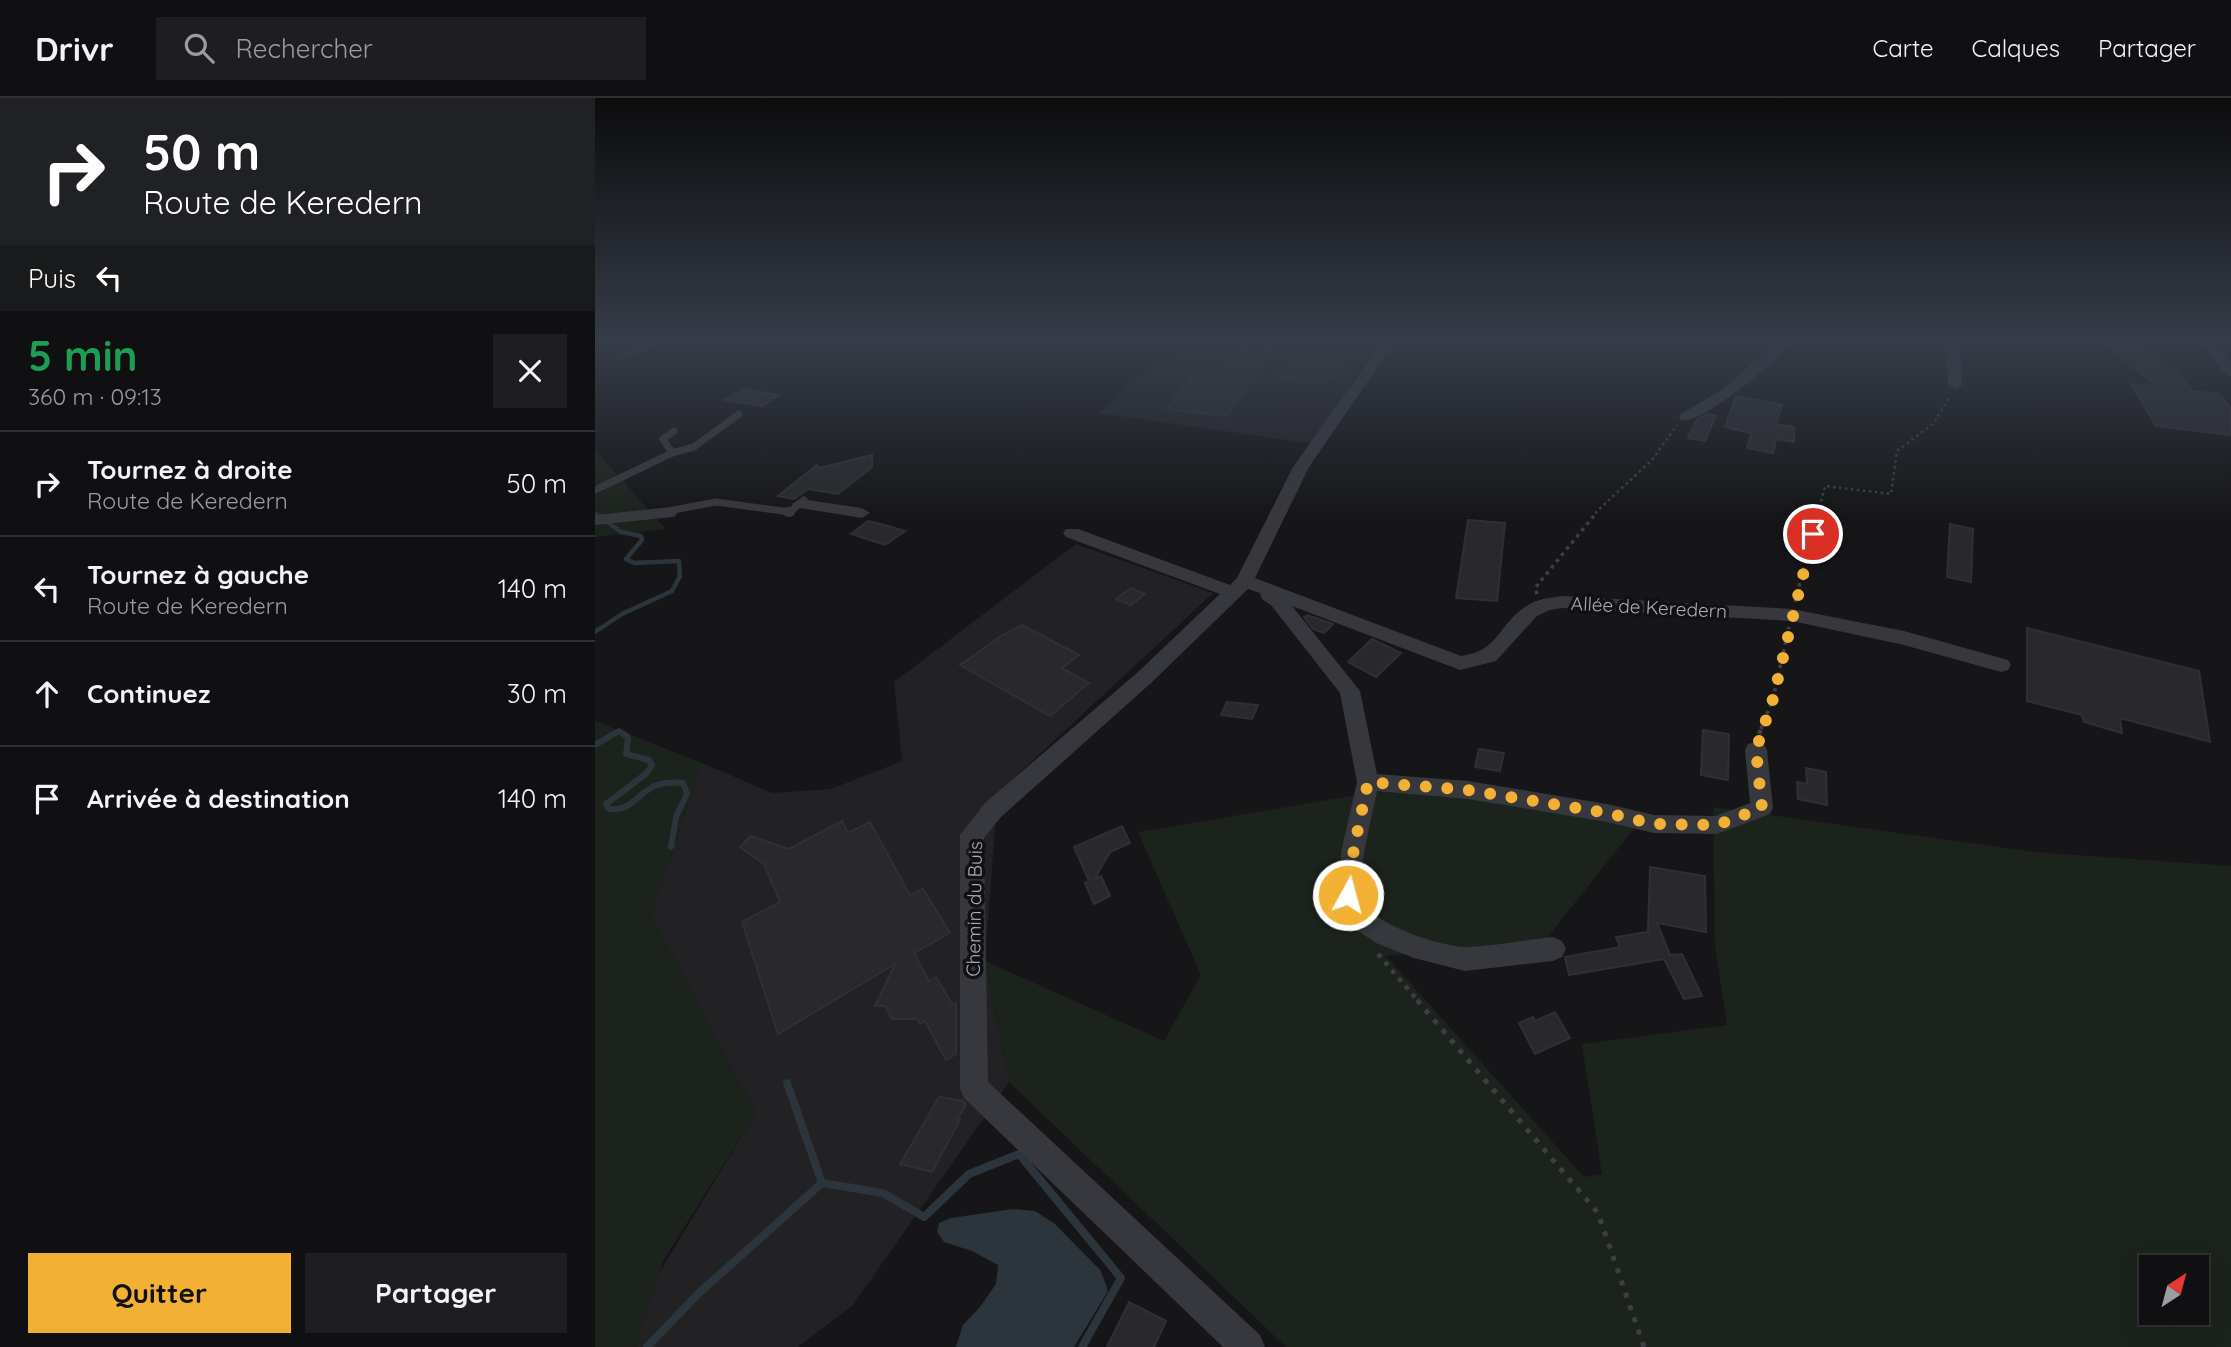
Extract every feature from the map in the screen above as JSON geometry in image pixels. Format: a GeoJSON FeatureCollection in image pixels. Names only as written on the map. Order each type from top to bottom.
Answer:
{"type":"FeatureCollection","features":[{"type":"Feature","properties":{"kind":"street","name":"Chemin du Buis"},"geometry":{"type":"LineString","coordinates":[[1248,1347],[974,1088],[972,835],[993,810],[1143,678],[1238,587],[1301,467],[1347,401]]}},
{"type":"Feature","properties":{"kind":"street"},"geometry":{"type":"LineString","coordinates":[[1685,417],[1712,401]]}},
{"type":"Feature","properties":{"kind":"street"},"geometry":{"type":"LineString","coordinates":[[802,502],[862,513]]}},
{"type":"Feature","properties":{"kind":"street"},"geometry":{"type":"LineString","coordinates":[[1072,533],[1460,663],[1480,661],[1497,651],[1520,620],[1539,606]]}},
{"type":"Feature","properties":{"kind":"street"},"geometry":{"type":"LineString","coordinates":[[1238,587],[1278,601],[1350,691],[1368,782],[1354,848],[1348,895],[1354,914],[1385,935],[1414,946],[1465,959],[1553,949]]}},
{"type":"Feature","properties":{"kind":"street","name":"Allée de Keredern"},"geometry":{"type":"LineString","coordinates":[[1539,606],[1562,602],[1791,615],[1904,638],[2001,665]]}},
{"type":"Feature","properties":{"kind":"street"},"geometry":{"type":"LineString","coordinates":[[1368,782],[1468,790],[1607,813],[1654,824],[1717,825],[1762,808],[1756,750]]}},
{"type":"Feature","properties":{"kind":"lane"},"geometry":{"type":"LineString","coordinates":[[598,488],[673,453],[694,447],[739,414]]}},
{"type":"Feature","properties":{"kind":"lane"},"geometry":{"type":"LineString","coordinates":[[673,453],[663,439],[674,431]]}},
{"type":"Feature","properties":{"kind":"lane"},"geometry":{"type":"LineString","coordinates":[[595,520],[671,512],[716,502],[790,512],[802,502]]}},
{"type":"Feature","properties":{"kind":"path"},"geometry":{"type":"LineString","coordinates":[[1756,750],[1773,699],[1791,615],[1825,486],[1891,494],[1897,451],[1934,423],[1946,401]]}},
{"type":"Feature","properties":{"kind":"path"},"geometry":{"type":"LineString","coordinates":[[1539,606],[1535,588],[1545,573],[1599,510],[1633,475],[1650,463],[1665,445],[1670,431],[1685,417]]}},
{"type":"Feature","properties":{"kind":"path"},"geometry":{"type":"LineString","coordinates":[[1369,943],[1598,1213],[1644,1347]]}},
{"type":"Feature","properties":{"kind":"shaded area"},"geometry":{"type":"Polygon","coordinates":[[[1112,401],[1340,401],[1313,444],[1099,413],[1112,401]]]}},
{"type":"Feature","properties":{"kind":"shaded area"},"geometry":{"type":"Polygon","coordinates":[[[595,450],[666,529],[595,537],[595,450]]]}},
{"type":"Feature","properties":{"kind":"shaded area"},"geometry":{"type":"Polygon","coordinates":[[[1076,544],[1213,593],[987,803],[995,827],[985,961],[1009,1082],[853,1305],[798,1347],[636,1347],[659,1273],[756,1113],[651,915],[702,763],[772,793],[831,789],[902,761],[894,682],[1076,544]]]}},
{"type":"Feature","properties":{"kind":"shaded area"},"geometry":{"type":"Polygon","coordinates":[[[595,721],[702,763],[651,915],[756,1113],[663,1261],[636,1347],[595,1347],[595,721]]]}},
{"type":"Feature","properties":{"kind":"shaded area"},"geometry":{"type":"Polygon","coordinates":[[[1435,782],[1643,817],[1543,943],[1386,956],[1584,1177],[1602,1174],[1582,1044],[1727,1025],[1715,946],[1713,807],[2034,852],[2231,866],[2231,1347],[1286,1347],[1009,1082],[985,961],[1164,1041],[1201,975],[1138,832],[1435,782]]]}},
{"type":"Feature","properties":{"kind":"shaded area"},"geometry":{"type":"Polygon","coordinates":[[[1013,1209],[1035,1211],[1055,1224],[1101,1271],[1108,1291],[1074,1347],[956,1347],[963,1325],[996,1284],[998,1265],[972,1251],[944,1242],[937,1232],[939,1223],[951,1218],[1013,1209]]]}},
{"type":"Feature","properties":{"kind":"building"},"geometry":{"type":"Polygon","coordinates":[[[733,401],[770,401],[763,406],[733,401]]]}},
{"type":"Feature","properties":{"kind":"building"},"geometry":{"type":"Polygon","coordinates":[[[1173,401],[1237,401],[1227,416],[1167,409],[1173,401]]]}},
{"type":"Feature","properties":{"kind":"building"},"geometry":{"type":"Polygon","coordinates":[[[1734,401],[1763,401],[1782,405],[1776,424],[1794,427],[1794,442],[1776,439],[1773,453],[1747,448],[1751,433],[1725,427],[1734,401]]]}},
{"type":"Feature","properties":{"kind":"building"},"geometry":{"type":"Polygon","coordinates":[[[2141,401],[2225,401],[2231,409],[2231,435],[2156,426],[2141,401]]]}},
{"type":"Feature","properties":{"kind":"building"},"geometry":{"type":"Polygon","coordinates":[[[1708,414],[1716,416],[1705,441],[1688,438],[1697,419],[1708,414]]]}},
{"type":"Feature","properties":{"kind":"building"},"geometry":{"type":"Polygon","coordinates":[[[872,455],[872,467],[838,494],[808,489],[794,499],[778,496],[817,465],[819,468],[872,455]]]}},
{"type":"Feature","properties":{"kind":"building"},"geometry":{"type":"Polygon","coordinates":[[[1468,520],[1505,523],[1497,601],[1456,598],[1468,520]]]}},
{"type":"Feature","properties":{"kind":"building"},"geometry":{"type":"Polygon","coordinates":[[[868,521],[905,531],[885,545],[851,534],[868,521]]]}},
{"type":"Feature","properties":{"kind":"building"},"geometry":{"type":"Polygon","coordinates":[[[1950,524],[1973,529],[1971,582],[1947,577],[1950,524]]]}},
{"type":"Feature","properties":{"kind":"building"},"geometry":{"type":"Polygon","coordinates":[[[1131,588],[1145,594],[1131,605],[1116,599],[1131,588]]]}},
{"type":"Feature","properties":{"kind":"building"},"geometry":{"type":"Polygon","coordinates":[[[1307,615],[1333,624],[1324,633],[1313,629],[1304,617],[1307,615]]]}},
{"type":"Feature","properties":{"kind":"building"},"geometry":{"type":"Polygon","coordinates":[[[1022,625],[1079,655],[1062,668],[1089,683],[1050,716],[960,665],[1001,636],[1022,625]]]}},
{"type":"Feature","properties":{"kind":"building"},"geometry":{"type":"Polygon","coordinates":[[[2027,628],[2199,671],[2210,742],[2120,718],[2122,733],[2084,722],[2082,715],[2027,701],[2027,628]]]}},
{"type":"Feature","properties":{"kind":"building"},"geometry":{"type":"Polygon","coordinates":[[[1372,639],[1401,653],[1376,677],[1348,662],[1372,639]]]}},
{"type":"Feature","properties":{"kind":"building"},"geometry":{"type":"Polygon","coordinates":[[[1227,702],[1258,705],[1252,719],[1221,715],[1227,702]]]}},
{"type":"Feature","properties":{"kind":"building"},"geometry":{"type":"Polygon","coordinates":[[[1703,730],[1729,734],[1728,780],[1701,775],[1703,730]]]}},
{"type":"Feature","properties":{"kind":"building"},"geometry":{"type":"Polygon","coordinates":[[[1479,749],[1504,753],[1500,771],[1475,767],[1479,749]]]}},
{"type":"Feature","properties":{"kind":"building"},"geometry":{"type":"Polygon","coordinates":[[[1806,768],[1826,772],[1827,805],[1798,799],[1797,782],[1807,784],[1806,768]]]}},
{"type":"Feature","properties":{"kind":"building"},"geometry":{"type":"Polygon","coordinates":[[[842,821],[848,833],[870,822],[910,895],[923,889],[950,933],[914,953],[929,981],[936,977],[952,1004],[956,1003],[956,1054],[946,1060],[925,1021],[920,1024],[917,1019],[892,1019],[885,1006],[875,1006],[895,964],[778,1034],[742,922],[780,902],[764,864],[740,847],[750,836],[789,849],[842,821]]]}},
{"type":"Feature","properties":{"kind":"building"},"geometry":{"type":"Polygon","coordinates":[[[1122,826],[1130,843],[1110,852],[1095,878],[1101,876],[1110,896],[1094,904],[1085,883],[1089,881],[1074,847],[1122,826]]]}},
{"type":"Feature","properties":{"kind":"building"},"geometry":{"type":"Polygon","coordinates":[[[1650,867],[1705,876],[1706,932],[1657,923],[1670,955],[1682,954],[1702,996],[1684,999],[1664,959],[1569,975],[1565,957],[1620,947],[1616,937],[1648,932],[1650,867]]]}},
{"type":"Feature","properties":{"kind":"building"},"geometry":{"type":"Polygon","coordinates":[[[1555,1012],[1570,1038],[1535,1054],[1519,1023],[1533,1017],[1535,1021],[1555,1012]]]}},
{"type":"Feature","properties":{"kind":"building"},"geometry":{"type":"Polygon","coordinates":[[[939,1097],[963,1101],[966,1104],[932,1172],[900,1164],[939,1097]]]}},
{"type":"Feature","properties":{"kind":"building"},"geometry":{"type":"Polygon","coordinates":[[[1129,1302],[1166,1321],[1154,1347],[1107,1347],[1129,1302]]]}},
{"type":"Feature","properties":{"kind":"waterway"},"geometry":{"type":"LineString","coordinates":[[595,513],[621,532],[641,536],[642,540],[626,559],[634,563],[679,561],[680,576],[672,591],[622,614],[595,632]]}},
{"type":"Feature","properties":{"kind":"waterway"},"geometry":{"type":"LineString","coordinates":[[595,745],[619,731],[628,737],[626,754],[649,760],[652,765],[647,773],[606,804],[609,809],[628,806],[657,785],[683,783],[687,794],[676,817],[671,847]]}},
{"type":"Feature","properties":{"kind":"waterway"},"geometry":{"type":"LineString","coordinates":[[787,1083],[822,1183]]}},
{"type":"Feature","properties":{"kind":"waterway"},"geometry":{"type":"LineString","coordinates":[[822,1183],[883,1193],[924,1217],[969,1174],[1019,1154],[1121,1278],[1082,1347]]}},
{"type":"Feature","properties":{"kind":"waterway"},"geometry":{"type":"LineString","coordinates":[[647,1347],[699,1293],[822,1183]]}},
{"type":"Feature","properties":{"kind":"route"},"geometry":{"type":"LineString","coordinates":[[1348,895],[1354,848],[1368,782],[1468,790],[1607,813],[1654,824],[1717,825],[1762,808],[1756,750],[1773,699],[1791,615],[1813,534]]}}]}
